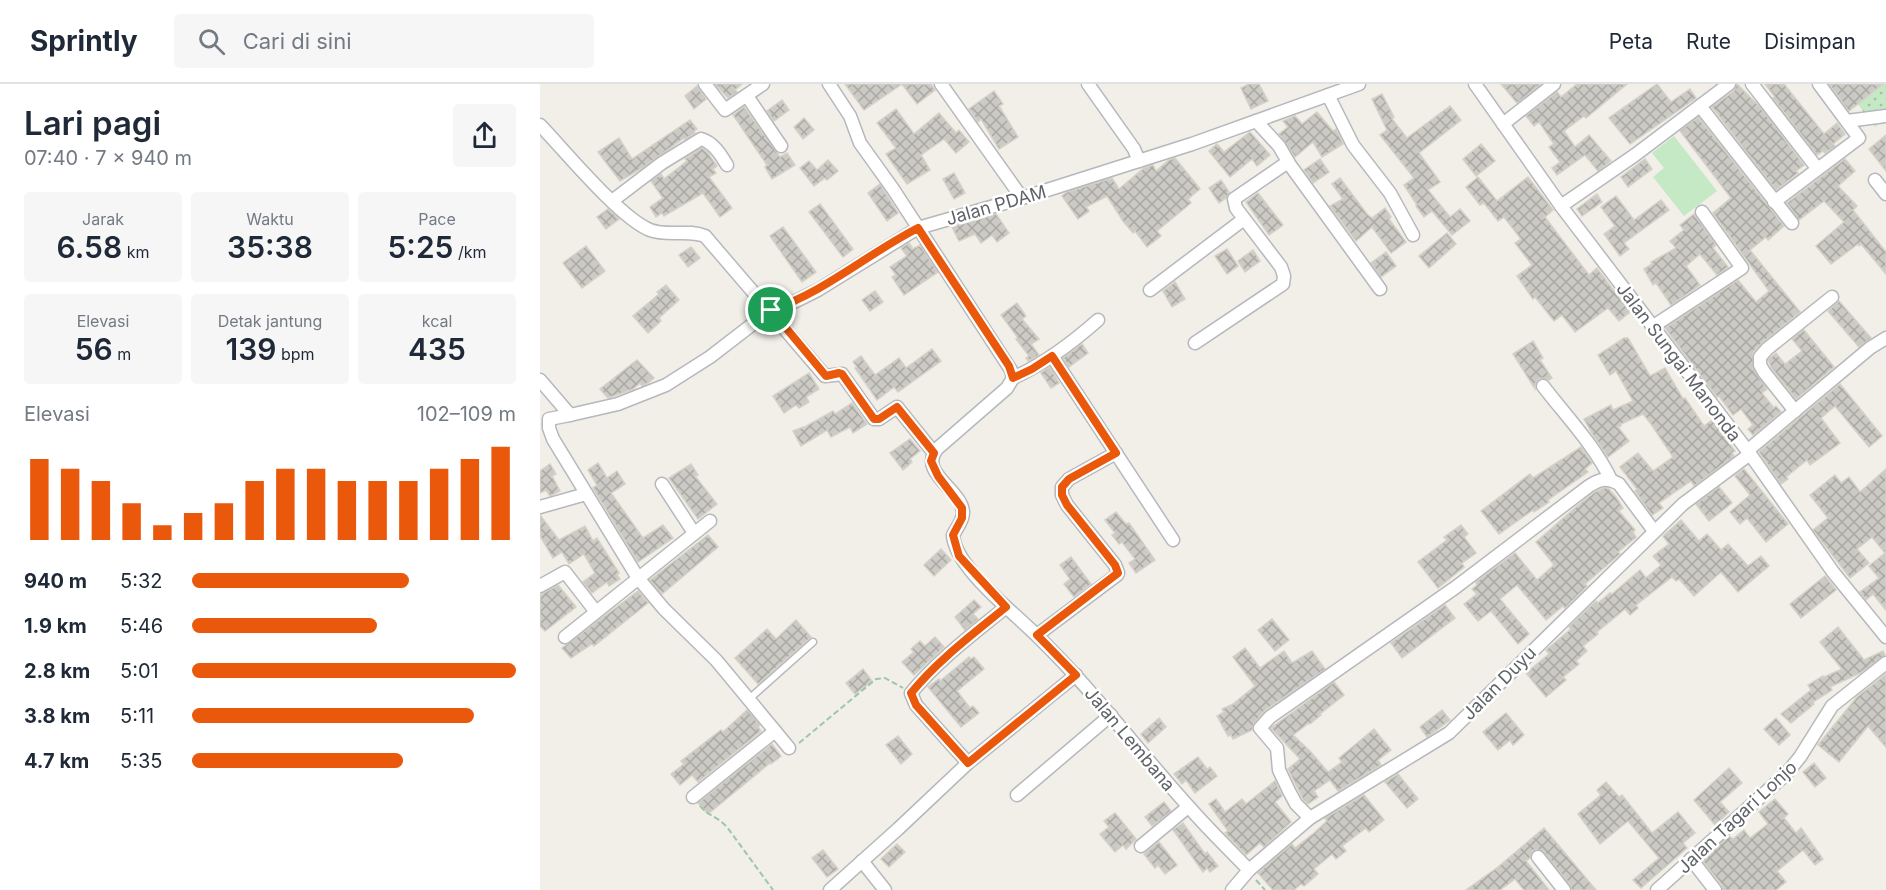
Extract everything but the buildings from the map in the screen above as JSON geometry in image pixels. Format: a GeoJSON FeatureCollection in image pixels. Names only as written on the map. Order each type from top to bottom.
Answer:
{"type":"FeatureCollection","features":[{"type":"Feature","properties":{"kind":"street"},"geometry":{"type":"LineString","coordinates":[[705,84],[725,110],[763,84]]}},
{"type":"Feature","properties":{"kind":"street"},"geometry":{"type":"LineString","coordinates":[[829,84],[850,116],[860,143],[1009,366],[1013,378]]}},
{"type":"Feature","properties":{"kind":"street"},"geometry":{"type":"LineString","coordinates":[[941,84],[1022,198]]}},
{"type":"Feature","properties":{"kind":"street"},"geometry":{"type":"LineString","coordinates":[[1088,84],[1134,149],[1139,161]]}},
{"type":"Feature","properties":{"kind":"street","name":"Jalan PDAM"},"geometry":{"type":"LineString","coordinates":[[545,420],[618,404],[666,385],[794,302],[818,290],[918,228],[1139,161],[1256,121],[1335,90],[1359,84]]}},
{"type":"Feature","properties":{"kind":"street","name":"Jalan Sungai Manonda"},"geometry":{"type":"LineString","coordinates":[[1475,84],[1561,206],[1748,452],[1833,572],[1886,637]]}},
{"type":"Feature","properties":{"kind":"street"},"geometry":{"type":"LineString","coordinates":[[1503,124],[1554,84]]}},
{"type":"Feature","properties":{"kind":"street"},"geometry":{"type":"LineString","coordinates":[[1561,206],[1635,155],[1729,84]]}},
{"type":"Feature","properties":{"kind":"street"},"geometry":{"type":"LineString","coordinates":[[1752,84],[1817,168]]}},
{"type":"Feature","properties":{"kind":"street"},"geometry":{"type":"LineString","coordinates":[[1774,202],[1858,138],[1819,84]]}},
{"type":"Feature","properties":{"kind":"street"},"geometry":{"type":"LineString","coordinates":[[1335,90],[1353,145],[1390,193],[1413,235]]}},
{"type":"Feature","properties":{"kind":"street"},"geometry":{"type":"LineString","coordinates":[[747,96],[781,146]]}},
{"type":"Feature","properties":{"kind":"street"},"geometry":{"type":"LineString","coordinates":[[1700,106],[1792,223]]}},
{"type":"Feature","properties":{"kind":"street"},"geometry":{"type":"LineString","coordinates":[[1847,121],[1886,116]]}},
{"type":"Feature","properties":{"kind":"street"},"geometry":{"type":"LineString","coordinates":[[1256,121],[1279,146],[1288,162],[1380,289]]}},
{"type":"Feature","properties":{"kind":"street"},"geometry":{"type":"LineString","coordinates":[[540,125],[612,201],[639,223],[651,230],[695,233],[705,236],[826,376],[842,374],[874,419],[879,419],[897,407],[934,453],[1007,388],[1013,378],[1052,356],[1098,320]]}},
{"type":"Feature","properties":{"kind":"street"},"geometry":{"type":"LineString","coordinates":[[612,201],[662,163],[701,139],[706,140],[719,152],[727,165]]}},
{"type":"Feature","properties":{"kind":"street"},"geometry":{"type":"LineString","coordinates":[[1195,343],[1283,284],[1284,276],[1281,267],[1236,208],[1234,200],[1239,194],[1288,162]]}},
{"type":"Feature","properties":{"kind":"street"},"geometry":{"type":"LineString","coordinates":[[1875,180],[1886,194]]}},
{"type":"Feature","properties":{"kind":"street"},"geometry":{"type":"LineString","coordinates":[[1653,327],[1742,268],[1702,212]]}},
{"type":"Feature","properties":{"kind":"street"},"geometry":{"type":"LineString","coordinates":[[1150,290],[1244,219]]}},
{"type":"Feature","properties":{"kind":"street"},"geometry":{"type":"LineString","coordinates":[[1794,411],[1764,372],[1760,365],[1760,357],[1832,297]]}},
{"type":"Feature","properties":{"kind":"street","name":"Jalan Duyu"},"geometry":{"type":"LineString","coordinates":[[1232,890],[1249,870],[1310,818],[1444,737],[1654,531],[1794,411],[1870,348],[1886,338]]}},
{"type":"Feature","properties":{"kind":"street"},"geometry":{"type":"LineString","coordinates":[[1052,356],[1173,540]]}},
{"type":"Feature","properties":{"kind":"street"},"geometry":{"type":"LineString","coordinates":[[540,380],[570,415]]}},
{"type":"Feature","properties":{"kind":"street"},"geometry":{"type":"LineString","coordinates":[[1543,386],[1605,467],[1611,480]]}},
{"type":"Feature","properties":{"kind":"street"},"geometry":{"type":"LineString","coordinates":[[545,420],[553,439],[638,578],[664,609],[708,651],[789,748]]}},
{"type":"Feature","properties":{"kind":"street","name":"Jalan Lembana"},"geometry":{"type":"LineString","coordinates":[[934,453],[931,461],[935,471],[962,508],[962,518],[953,535],[959,556],[1006,607],[1076,675],[1188,807],[1249,870]]}},
{"type":"Feature","properties":{"kind":"street"},"geometry":{"type":"LineString","coordinates":[[1037,635],[1118,573],[1115,565],[1067,505],[1062,495],[1062,487],[1069,479],[1116,453]]}},
{"type":"Feature","properties":{"kind":"street"},"geometry":{"type":"LineString","coordinates":[[1310,818],[1296,804],[1289,791],[1279,770],[1278,750],[1261,730],[1261,725],[1464,581],[1589,486],[1602,479],[1619,484],[1654,531]]}},
{"type":"Feature","properties":{"kind":"street"},"geometry":{"type":"LineString","coordinates":[[662,484],[694,533]]}},
{"type":"Feature","properties":{"kind":"street"},"geometry":{"type":"LineString","coordinates":[[540,507],[586,494]]}},
{"type":"Feature","properties":{"kind":"street"},"geometry":{"type":"LineString","coordinates":[[565,637],[710,521]]}},
{"type":"Feature","properties":{"kind":"street"},"geometry":{"type":"LineString","coordinates":[[540,586],[565,572],[596,612]]}},
{"type":"Feature","properties":{"kind":"street"},"geometry":{"type":"LineString","coordinates":[[968,763],[916,705],[911,693],[948,656],[1006,607]]}},
{"type":"Feature","properties":{"kind":"street","name":"Jalan Tagari Lonjo"},"geometry":{"type":"LineString","coordinates":[[1657,890],[1793,767],[1832,706],[1886,663]]}},
{"type":"Feature","properties":{"kind":"street"},"geometry":{"type":"LineString","coordinates":[[830,890],[968,763],[1076,675]]}},
{"type":"Feature","properties":{"kind":"street"},"geometry":{"type":"LineString","coordinates":[[1017,795],[1111,715]]}},
{"type":"Feature","properties":{"kind":"street"},"geometry":{"type":"LineString","coordinates":[[693,797],[774,731]]}},
{"type":"Feature","properties":{"kind":"street"},"geometry":{"type":"LineString","coordinates":[[1141,846],[1188,807]]}},
{"type":"Feature","properties":{"kind":"street"},"geometry":{"type":"LineString","coordinates":[[1538,857],[1564,890]]}},
{"type":"Feature","properties":{"kind":"street"},"geometry":{"type":"LineString","coordinates":[[1691,859],[1715,890]]}},
{"type":"Feature","properties":{"kind":"street"},"geometry":{"type":"LineString","coordinates":[[862,861],[885,890]]}},
{"type":"Feature","properties":{"kind":"lane"},"geometry":{"type":"LineString","coordinates":[[749,699],[813,642]]}},
{"type":"Feature","properties":{"kind":"path"},"geometry":{"type":"LineString","coordinates":[[789,748],[794,747],[876,679],[885,678],[911,693]]}},
{"type":"Feature","properties":{"kind":"path"},"geometry":{"type":"LineString","coordinates":[[693,797],[705,812],[719,818],[727,827],[773,890]]}},
{"type":"Feature","properties":{"kind":"green space"},"geometry":{"type":"Polygon","coordinates":[[[1843,84],[1886,84],[1886,118],[1875,127],[1843,84]]]}},
{"type":"Feature","properties":{"kind":"green space"},"geometry":{"type":"Polygon","coordinates":[[[1674,136],[1717,191],[1684,216],[1653,177],[1664,168],[1652,153],[1674,136]]]}},
{"type":"Feature","properties":{"kind":"route"},"geometry":{"type":"LineString","coordinates":[[918,228],[1009,366],[1013,378],[1052,356],[1116,453],[1069,479],[1062,487],[1062,495],[1067,505],[1118,570],[1113,579],[1037,635],[1076,675],[968,763],[916,705],[911,693],[948,656],[1006,607],[959,556],[953,535],[963,512],[959,502],[935,471],[931,461],[934,453],[897,407],[879,419],[874,419],[842,374],[826,376],[771,310],[818,290],[918,228]]}}]}
